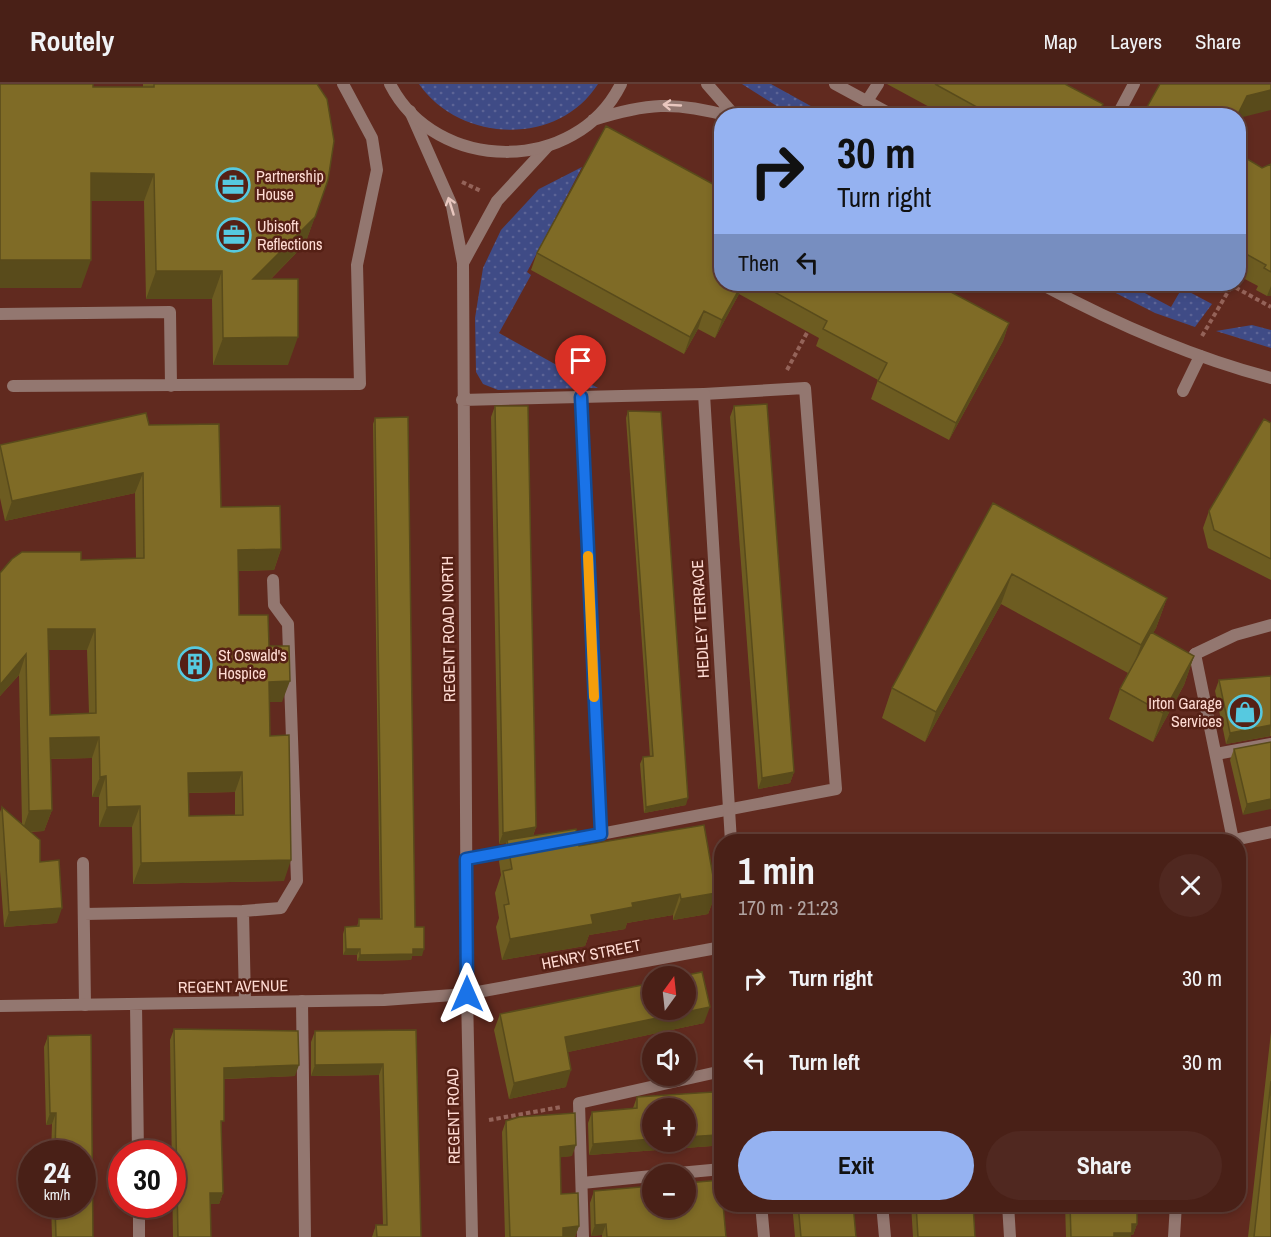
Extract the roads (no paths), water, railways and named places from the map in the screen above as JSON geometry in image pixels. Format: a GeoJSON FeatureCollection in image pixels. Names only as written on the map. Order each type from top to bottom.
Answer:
{"type":"FeatureCollection","features":[{"type":"Feature","properties":{"kind":"street"},"geometry":{"type":"LineString","coordinates":[[13,386],[360,384],[357,264],[376,170],[372,138],[343,84]]}},
{"type":"Feature","properties":{"kind":"street"},"geometry":{"type":"LineString","coordinates":[[390,84],[398,99],[426,128],[463,147],[505,154],[547,147],[584,128],[614,98],[621,84]]}},
{"type":"Feature","properties":{"kind":"street"},"geometry":{"type":"LineString","coordinates":[[707,84],[728,108]]}},
{"type":"Feature","properties":{"kind":"street"},"geometry":{"type":"LineString","coordinates":[[835,84],[880,108]]}},
{"type":"Feature","properties":{"kind":"street"},"geometry":{"type":"LineString","coordinates":[[867,101],[878,84]]}},
{"type":"Feature","properties":{"kind":"street"},"geometry":{"type":"LineString","coordinates":[[1121,108],[1134,84]]}},
{"type":"Feature","properties":{"kind":"street"},"geometry":{"type":"LineString","coordinates":[[591,121],[634,107],[667,104],[698,107],[714,112]]}},
{"type":"Feature","properties":{"kind":"street","name":"REGENT ROAD NORTH"},"geometry":{"type":"LineString","coordinates":[[410,111],[452,206],[463,264],[467,994]]}},
{"type":"Feature","properties":{"kind":"street","name":"REGENT ROAD NORTH"},"geometry":{"type":"LineString","coordinates":[[463,264],[497,201],[547,147]]}},
{"type":"Feature","properties":{"kind":"street"},"geometry":{"type":"LineString","coordinates":[[1055,291],[1161,342],[1271,378]]}},
{"type":"Feature","properties":{"kind":"street"},"geometry":{"type":"LineString","coordinates":[[0,314],[170,312],[171,386]]}},
{"type":"Feature","properties":{"kind":"street"},"geometry":{"type":"LineString","coordinates":[[1183,391],[1196,354]]}},
{"type":"Feature","properties":{"kind":"street"},"geometry":{"type":"LineString","coordinates":[[462,400],[704,394],[805,388],[836,789],[556,842]]}},
{"type":"Feature","properties":{"kind":"street","name":"HEDLEY TERRACE"},"geometry":{"type":"LineString","coordinates":[[704,394],[730,834]]}},
{"type":"Feature","properties":{"kind":"street"},"geometry":{"type":"LineString","coordinates":[[581,397],[601,834]]}},
{"type":"Feature","properties":{"kind":"street"},"geometry":{"type":"LineString","coordinates":[[84,914],[281,908],[297,881],[288,624],[274,605],[273,580]]}},
{"type":"Feature","properties":{"kind":"street"},"geometry":{"type":"LineString","coordinates":[[1228,834],[1216,754],[1195,654],[1235,635],[1271,625]]}},
{"type":"Feature","properties":{"kind":"street"},"geometry":{"type":"LineString","coordinates":[[1216,754],[1271,744]]}},
{"type":"Feature","properties":{"kind":"street"},"geometry":{"type":"LineString","coordinates":[[1246,837],[1271,832]]}},
{"type":"Feature","properties":{"kind":"street"},"geometry":{"type":"LineString","coordinates":[[466,859],[534,847]]}},
{"type":"Feature","properties":{"kind":"street"},"geometry":{"type":"LineString","coordinates":[[83,863],[86,1005]]}},
{"type":"Feature","properties":{"kind":"street"},"geometry":{"type":"LineString","coordinates":[[243,910],[245,1002]]}},
{"type":"Feature","properties":{"kind":"street","name":"HENRY STREET"},"geometry":{"type":"LineString","coordinates":[[467,994],[714,948]]}},
{"type":"Feature","properties":{"kind":"street","name":"REGENT AVENUE"},"geometry":{"type":"LineString","coordinates":[[0,1006],[384,1000],[467,994]]}},
{"type":"Feature","properties":{"kind":"street","name":"REGENT ROAD"},"geometry":{"type":"LineString","coordinates":[[467,994],[472,1237]]}},
{"type":"Feature","properties":{"kind":"street"},"geometry":{"type":"LineString","coordinates":[[302,1001],[305,1237]]}},
{"type":"Feature","properties":{"kind":"street"},"geometry":{"type":"LineString","coordinates":[[136,1004],[138,1140]]}},
{"type":"Feature","properties":{"kind":"street"},"geometry":{"type":"LineString","coordinates":[[583,1237],[579,1103],[714,1073]]}},
{"type":"Feature","properties":{"kind":"street"},"geometry":{"type":"LineString","coordinates":[[696,1171],[714,1170]]}},
{"type":"Feature","properties":{"kind":"street"},"geometry":{"type":"LineString","coordinates":[[582,1183],[642,1177]]}},
{"type":"Feature","properties":{"kind":"street"},"geometry":{"type":"LineString","coordinates":[[762,1212],[764,1237]]}},
{"type":"Feature","properties":{"kind":"street"},"geometry":{"type":"LineString","coordinates":[[883,1212],[885,1237]]}},
{"type":"Feature","properties":{"kind":"street"},"geometry":{"type":"LineString","coordinates":[[1008,1212],[1010,1237]]}},
{"type":"Feature","properties":{"kind":"street"},"geometry":{"type":"LineString","coordinates":[[1173,1237],[1175,1212]]}},
{"type":"Feature","properties":{"kind":"street"},"geometry":{"type":"LineString","coordinates":[[139,1218],[139,1237]]}},
{"type":"Feature","properties":{"kind":"place","name":"Partnership House"},"geometry":{"type":"Point","coordinates":[233,185]}},
{"type":"Feature","properties":{"kind":"place","name":"Ubisoft Reflections"},"geometry":{"type":"Point","coordinates":[234,235]}},
{"type":"Feature","properties":{"kind":"place","name":"St Oswald's Hospice"},"geometry":{"type":"Point","coordinates":[195,664]}},
{"type":"Feature","properties":{"kind":"place","name":"Irton Garage Services"},"geometry":{"type":"Point","coordinates":[1245,712]}}]}
